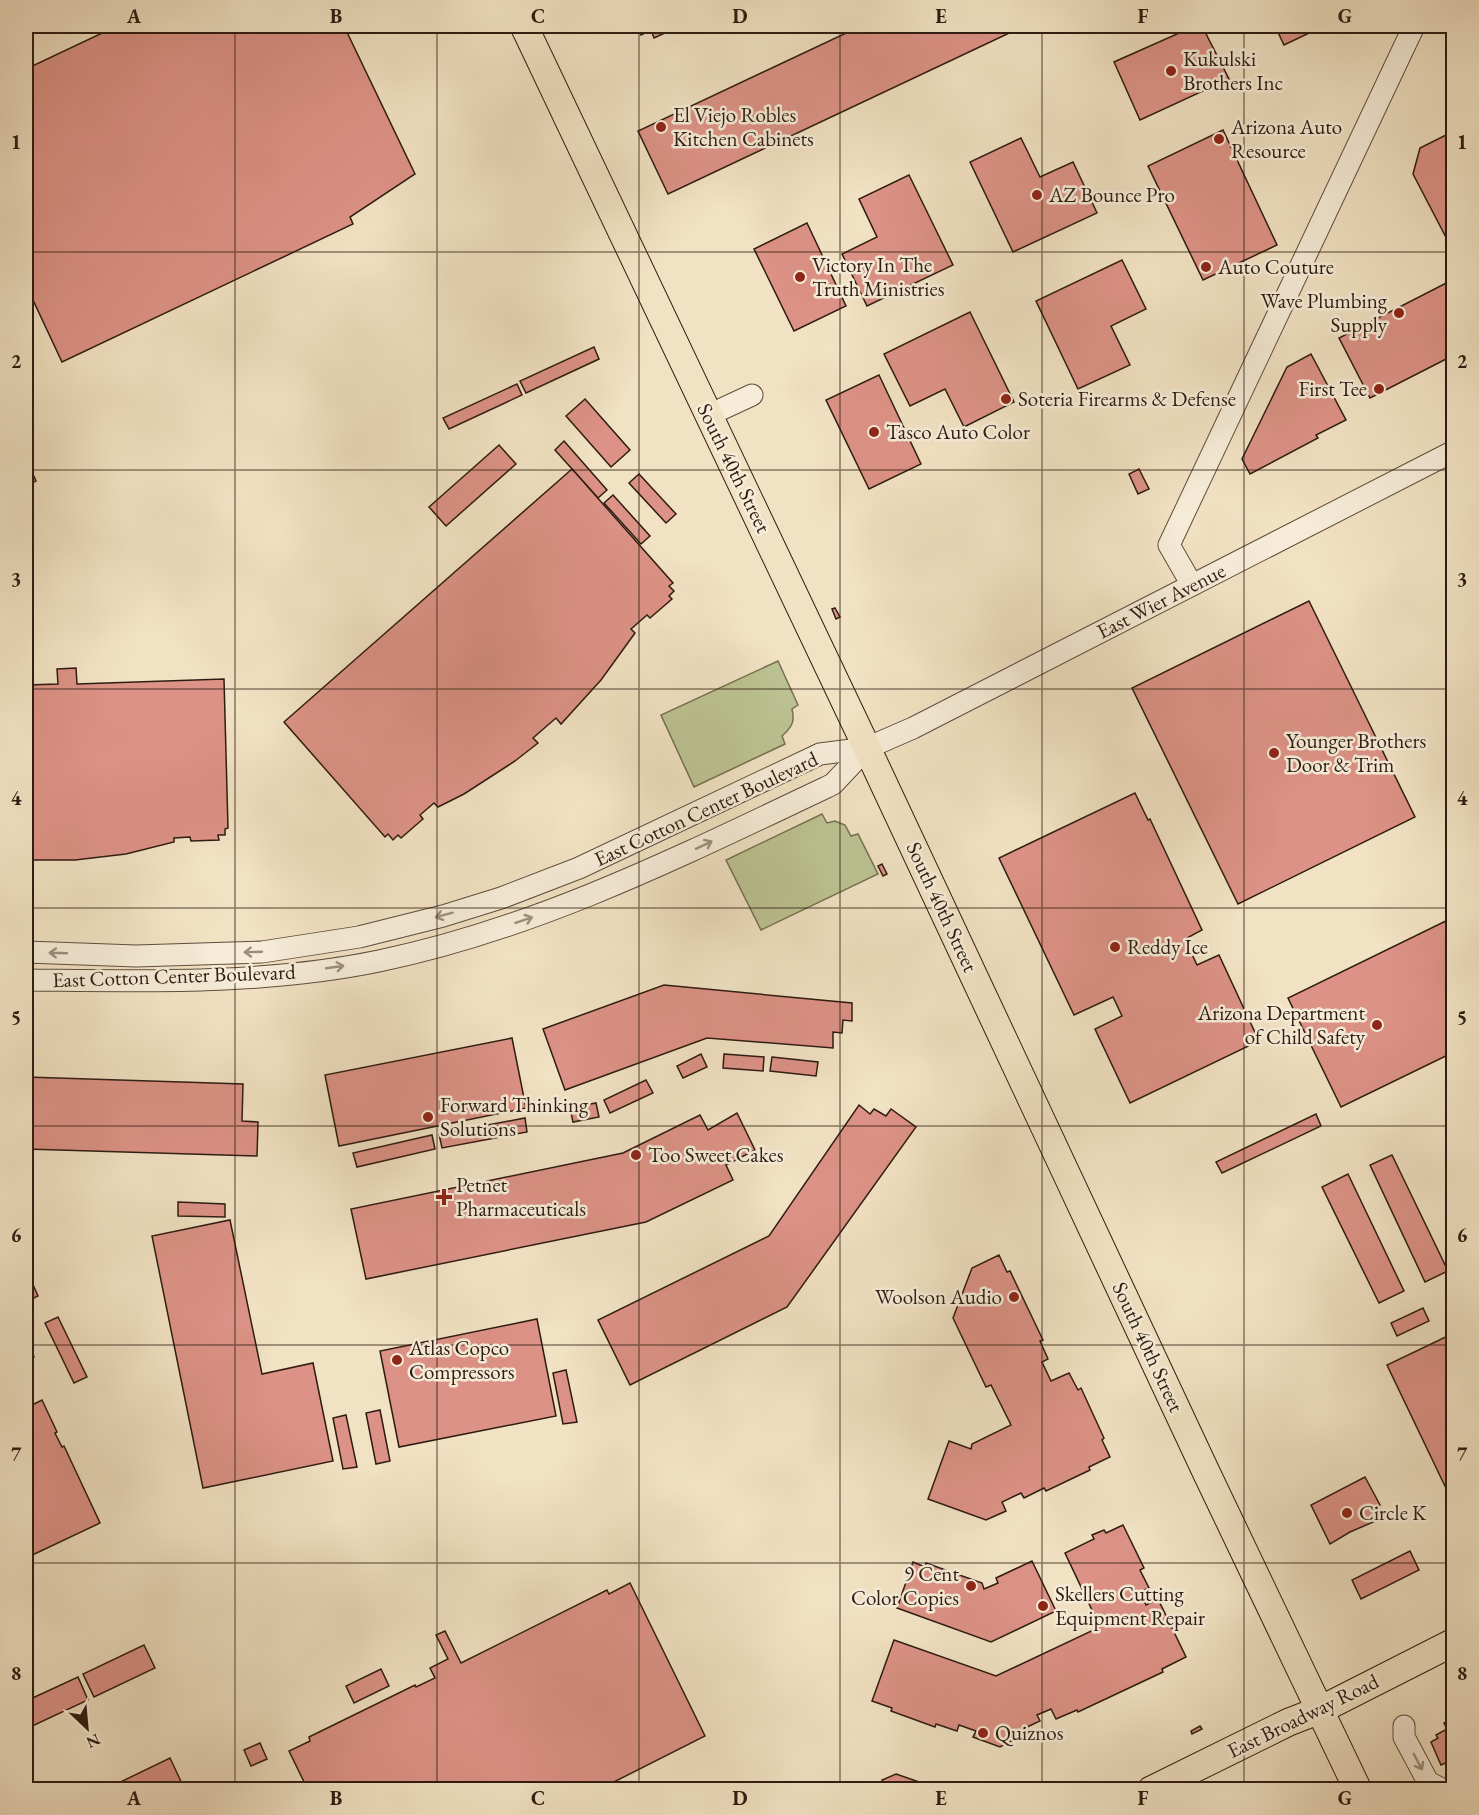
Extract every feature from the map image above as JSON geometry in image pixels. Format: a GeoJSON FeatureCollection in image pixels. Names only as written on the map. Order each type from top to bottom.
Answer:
{"type":"FeatureCollection","features":[{"type":"Feature","properties":{"kind":"main road","name":"South 40th Street"},"geometry":{"type":"LineString","coordinates":[[524,26],[1358,1790]]}},
{"type":"Feature","properties":{"kind":"main road","name":"East Broadway Road"},"geometry":{"type":"LineString","coordinates":[[1151,1790],[1289,1722],[1320,1710],[1454,1642]]}},
{"type":"Feature","properties":{"kind":"street"},"geometry":{"type":"LineString","coordinates":[[1192,585],[1168,545],[1414,26]]}},
{"type":"Feature","properties":{"kind":"street"},"geometry":{"type":"LineString","coordinates":[[709,416],[752,395]]}},
{"type":"Feature","properties":{"kind":"street","name":"East Wier Avenue"},"geometry":{"type":"LineString","coordinates":[[867,748],[913,728],[1454,451]]}},
{"type":"Feature","properties":{"kind":"street","name":"East Cotton Center Boulevard"},"geometry":{"type":"LineString","coordinates":[[26,952],[136,956],[262,952],[359,937],[443,916],[521,891],[579,868],[820,754],[867,748]]}},
{"type":"Feature","properties":{"kind":"street","name":"East Cotton Center Boulevard"},"geometry":{"type":"LineString","coordinates":[[26,980],[139,981],[264,977],[378,961],[467,939],[580,901],[657,868],[827,787],[833,784],[867,748]]}},
{"type":"Feature","properties":{"kind":"street"},"geometry":{"type":"LineString","coordinates":[[1404,1726],[1404,1737],[1428,1782],[1444,1790]]}},
{"type":"Feature","properties":{"kind":"green space"},"geometry":{"type":"Polygon","coordinates":[[[778,661],[798,705],[792,709],[792,724],[782,736],[785,744],[694,787],[661,715],[778,661]]]}},
{"type":"Feature","properties":{"kind":"green space"},"geometry":{"type":"Polygon","coordinates":[[[822,814],[827,823],[835,821],[845,825],[851,836],[858,834],[878,874],[761,930],[726,860],[822,814]]]}},
{"type":"Feature","properties":{"kind":"building"},"geometry":{"type":"Polygon","coordinates":[[[117,26],[344,26],[415,174],[350,217],[353,224],[62,362],[26,285],[26,69],[117,26]]]}},
{"type":"Feature","properties":{"kind":"building"},"geometry":{"type":"Polygon","coordinates":[[[636,26],[680,26],[654,38],[651,30],[641,35],[636,26]]]}},
{"type":"Feature","properties":{"kind":"building"},"geometry":{"type":"Polygon","coordinates":[[[861,26],[1024,26],[668,194],[638,131],[861,26]]]}},
{"type":"Feature","properties":{"kind":"building","name":"Kukulski Brothers Inc"},"geometry":{"type":"Polygon","coordinates":[[[1195,26],[1202,26],[1229,79],[1140,120],[1114,62],[1195,26]]]}},
{"type":"Feature","properties":{"kind":"building"},"geometry":{"type":"Polygon","coordinates":[[[1275,26],[1324,26],[1284,45],[1275,26]]]}},
{"type":"Feature","properties":{"kind":"building"},"geometry":{"type":"Polygon","coordinates":[[[1223,130],[1277,245],[1203,280],[1148,166],[1223,130]]]}},
{"type":"Feature","properties":{"kind":"building"},"geometry":{"type":"Polygon","coordinates":[[[1454,131],[1454,243],[1450,245],[1413,174],[1420,148],[1454,131]]]}},
{"type":"Feature","properties":{"kind":"building","name":"AZ Bounce Pro"},"geometry":{"type":"Polygon","coordinates":[[[1021,138],[1040,177],[1073,162],[1097,213],[1013,252],[970,162],[1021,138]]]}},
{"type":"Feature","properties":{"kind":"building"},"geometry":{"type":"Polygon","coordinates":[[[909,175],[953,265],[867,306],[842,254],[877,237],[859,199],[909,175]]]}},
{"type":"Feature","properties":{"kind":"building","name":"Victory In The Truth Ministries"},"geometry":{"type":"Polygon","coordinates":[[[807,223],[846,306],[794,331],[754,249],[807,223]]]}},
{"type":"Feature","properties":{"kind":"building"},"geometry":{"type":"Polygon","coordinates":[[[1122,260],[1146,309],[1111,326],[1130,365],[1078,389],[1036,301],[1122,260]]]}},
{"type":"Feature","properties":{"kind":"building"},"geometry":{"type":"Polygon","coordinates":[[[1454,279],[1454,355],[1370,398],[1339,338],[1454,279]]]}},
{"type":"Feature","properties":{"kind":"building"},"geometry":{"type":"Polygon","coordinates":[[[970,312],[1014,402],[964,427],[945,389],[910,406],[884,354],[970,312]]]}},
{"type":"Feature","properties":{"kind":"building"},"geometry":{"type":"Polygon","coordinates":[[[594,347],[599,359],[526,393],[520,381],[594,347]]]}},
{"type":"Feature","properties":{"kind":"building"},"geometry":{"type":"Polygon","coordinates":[[[1311,354],[1346,420],[1316,435],[1318,438],[1250,474],[1242,459],[1287,367],[1311,354]]]}},
{"type":"Feature","properties":{"kind":"building","name":"Tasco Auto Color"},"geometry":{"type":"Polygon","coordinates":[[[879,375],[921,464],[869,489],[826,400],[879,375]]]}},
{"type":"Feature","properties":{"kind":"building"},"geometry":{"type":"Polygon","coordinates":[[[517,384],[522,395],[449,429],[443,418],[517,384]]]}},
{"type":"Feature","properties":{"kind":"building"},"geometry":{"type":"Polygon","coordinates":[[[585,399],[630,450],[611,467],[566,416],[585,399]]]}},
{"type":"Feature","properties":{"kind":"building"},"geometry":{"type":"Polygon","coordinates":[[[564,441],[607,490],[598,498],[555,450],[564,441]]]}},
{"type":"Feature","properties":{"kind":"building"},"geometry":{"type":"Polygon","coordinates":[[[499,445],[516,464],[446,526],[429,507],[499,445]]]}},
{"type":"Feature","properties":{"kind":"building"},"geometry":{"type":"Polygon","coordinates":[[[26,459],[36,481],[26,486],[26,459]]]}},
{"type":"Feature","properties":{"kind":"building"},"geometry":{"type":"Polygon","coordinates":[[[572,469],[673,583],[669,586],[674,591],[669,596],[672,599],[650,618],[647,615],[631,629],[635,633],[601,680],[561,724],[556,718],[533,738],[538,743],[464,794],[438,807],[434,803],[420,815],[423,819],[401,838],[398,835],[393,840],[388,834],[385,837],[284,722],[572,469]]]}},
{"type":"Feature","properties":{"kind":"building"},"geometry":{"type":"Polygon","coordinates":[[[1139,469],[1149,489],[1138,494],[1129,474],[1139,469]]]}},
{"type":"Feature","properties":{"kind":"building"},"geometry":{"type":"Polygon","coordinates":[[[639,474],[676,514],[666,523],[629,483],[639,474]]]}},
{"type":"Feature","properties":{"kind":"building"},"geometry":{"type":"Polygon","coordinates":[[[613,495],[650,536],[641,544],[604,503],[613,495]]]}},
{"type":"Feature","properties":{"kind":"building","name":"Younger Brothers Door & Trim"},"geometry":{"type":"Polygon","coordinates":[[[1309,601],[1415,817],[1238,904],[1132,688],[1309,601]]]}},
{"type":"Feature","properties":{"kind":"building"},"geometry":{"type":"Polygon","coordinates":[[[835,608],[840,617],[836,619],[832,609],[835,608]]]}},
{"type":"Feature","properties":{"kind":"building"},"geometry":{"type":"Polygon","coordinates":[[[76,668],[77,684],[224,679],[228,828],[225,829],[225,835],[218,835],[219,840],[191,841],[190,837],[174,838],[174,842],[126,854],[75,860],[26,860],[26,685],[58,684],[57,669],[76,668]]]}},
{"type":"Feature","properties":{"kind":"building","name":"Reddy Ice"},"geometry":{"type":"Polygon","coordinates":[[[1135,793],[1148,820],[1150,819],[1202,930],[1185,939],[1197,965],[1219,955],[1259,1041],[1130,1103],[1095,1029],[1122,1016],[1113,997],[1074,1015],[999,858],[1135,793]]]}},
{"type":"Feature","properties":{"kind":"building"},"geometry":{"type":"Polygon","coordinates":[[[882,864],[887,874],[883,876],[878,866],[882,864]]]}},
{"type":"Feature","properties":{"kind":"building","name":"Arizona Department of Child Safety"},"geometry":{"type":"Polygon","coordinates":[[[1454,917],[1454,1052],[1341,1107],[1288,998],[1454,917]]]}},
{"type":"Feature","properties":{"kind":"building"},"geometry":{"type":"Polygon","coordinates":[[[664,985],[852,1003],[852,1021],[843,1020],[842,1033],[833,1032],[833,1048],[707,1038],[565,1090],[543,1029],[664,985]]]}},
{"type":"Feature","properties":{"kind":"building"},"geometry":{"type":"Polygon","coordinates":[[[512,1038],[526,1108],[339,1146],[325,1075],[512,1038]]]}},
{"type":"Feature","properties":{"kind":"building"},"geometry":{"type":"Polygon","coordinates":[[[701,1054],[707,1067],[683,1078],[677,1066],[701,1054]]]}},
{"type":"Feature","properties":{"kind":"building"},"geometry":{"type":"Polygon","coordinates":[[[724,1054],[764,1057],[763,1071],[723,1068],[724,1054]]]}},
{"type":"Feature","properties":{"kind":"building"},"geometry":{"type":"Polygon","coordinates":[[[772,1057],[818,1062],[816,1076],[770,1071],[772,1057]]]}},
{"type":"Feature","properties":{"kind":"building"},"geometry":{"type":"Polygon","coordinates":[[[26,1077],[243,1084],[242,1121],[258,1122],[257,1156],[26,1149],[26,1077]]]}},
{"type":"Feature","properties":{"kind":"building"},"geometry":{"type":"Polygon","coordinates":[[[646,1080],[653,1093],[610,1113],[604,1100],[646,1080]]]}},
{"type":"Feature","properties":{"kind":"building"},"geometry":{"type":"Polygon","coordinates":[[[596,1103],[599,1117],[573,1122],[570,1108],[596,1103]]]}},
{"type":"Feature","properties":{"kind":"building"},"geometry":{"type":"Polygon","coordinates":[[[859,1105],[870,1114],[874,1109],[886,1116],[891,1109],[916,1127],[787,1307],[630,1385],[598,1320],[769,1236],[859,1105]]]}},
{"type":"Feature","properties":{"kind":"building"},"geometry":{"type":"Polygon","coordinates":[[[737,1113],[755,1150],[726,1165],[733,1180],[646,1222],[366,1279],[351,1209],[623,1153],[700,1115],[708,1130],[737,1113]]]}},
{"type":"Feature","properties":{"kind":"building"},"geometry":{"type":"Polygon","coordinates":[[[1316,1114],[1321,1126],[1222,1173],[1216,1162],[1316,1114]]]}},
{"type":"Feature","properties":{"kind":"building"},"geometry":{"type":"Polygon","coordinates":[[[525,1118],[527,1132],[442,1148],[439,1134],[525,1118]]]}},
{"type":"Feature","properties":{"kind":"building"},"geometry":{"type":"Polygon","coordinates":[[[432,1135],[435,1149],[357,1167],[353,1153],[432,1135]]]}},
{"type":"Feature","properties":{"kind":"building"},"geometry":{"type":"Polygon","coordinates":[[[1392,1155],[1448,1271],[1425,1282],[1370,1165],[1392,1155]]]}},
{"type":"Feature","properties":{"kind":"building"},"geometry":{"type":"Polygon","coordinates":[[[1348,1174],[1404,1291],[1379,1303],[1322,1187],[1348,1174]]]}},
{"type":"Feature","properties":{"kind":"building"},"geometry":{"type":"Polygon","coordinates":[[[178,1202],[225,1204],[225,1217],[178,1216],[178,1202]]]}},
{"type":"Feature","properties":{"kind":"building"},"geometry":{"type":"Polygon","coordinates":[[[230,1220],[262,1374],[313,1363],[333,1461],[203,1488],[152,1236],[230,1220]]]}},
{"type":"Feature","properties":{"kind":"building"},"geometry":{"type":"Polygon","coordinates":[[[999,1255],[1007,1272],[1010,1271],[1043,1340],[1040,1341],[1048,1359],[1042,1362],[1051,1381],[1069,1373],[1078,1390],[1081,1388],[1104,1438],[1102,1440],[1110,1457],[1089,1467],[1090,1470],[1046,1491],[1044,1488],[1024,1498],[1021,1493],[1002,1502],[1006,1511],[986,1520],[928,1499],[949,1441],[971,1449],[972,1444],[1011,1425],[991,1385],[986,1387],[953,1318],[972,1268],[999,1255]]]}},
{"type":"Feature","properties":{"kind":"building"},"geometry":{"type":"Polygon","coordinates":[[[26,1269],[38,1296],[26,1302],[26,1269]]]}},
{"type":"Feature","properties":{"kind":"building"},"geometry":{"type":"Polygon","coordinates":[[[1423,1308],[1429,1321],[1397,1336],[1391,1323],[1423,1308]]]}},
{"type":"Feature","properties":{"kind":"building"},"geometry":{"type":"Polygon","coordinates":[[[58,1317],[87,1377],[74,1383],[45,1323],[58,1317]]]}},
{"type":"Feature","properties":{"kind":"building"},"geometry":{"type":"Polygon","coordinates":[[[537,1319],[556,1416],[399,1447],[380,1351],[537,1319]]]}},
{"type":"Feature","properties":{"kind":"building"},"geometry":{"type":"Polygon","coordinates":[[[1454,1333],[1454,1505],[1387,1365],[1454,1333]]]}},
{"type":"Feature","properties":{"kind":"building"},"geometry":{"type":"Polygon","coordinates":[[[26,1338],[34,1357],[26,1361],[26,1338]]]}},
{"type":"Feature","properties":{"kind":"building"},"geometry":{"type":"Polygon","coordinates":[[[566,1370],[577,1422],[563,1424],[553,1373],[566,1370]]]}},
{"type":"Feature","properties":{"kind":"building"},"geometry":{"type":"Polygon","coordinates":[[[42,1400],[57,1432],[55,1433],[62,1447],[64,1446],[100,1523],[26,1558],[26,1408],[42,1400]]]}},
{"type":"Feature","properties":{"kind":"building"},"geometry":{"type":"Polygon","coordinates":[[[380,1410],[390,1461],[376,1464],[366,1413],[380,1410]]]}},
{"type":"Feature","properties":{"kind":"building"},"geometry":{"type":"Polygon","coordinates":[[[346,1415],[357,1467],[343,1469],[333,1418],[346,1415]]]}},
{"type":"Feature","properties":{"kind":"building","name":"Circle K"},"geometry":{"type":"Polygon","coordinates":[[[1365,1477],[1380,1505],[1375,1508],[1380,1519],[1330,1544],[1311,1505],[1365,1477]]]}},
{"type":"Feature","properties":{"kind":"building"},"geometry":{"type":"Polygon","coordinates":[[[1123,1525],[1144,1568],[1140,1570],[1149,1588],[1140,1592],[1146,1605],[1158,1599],[1186,1657],[1162,1669],[1163,1672],[1078,1712],[1077,1710],[1056,1719],[1051,1709],[1037,1715],[1040,1721],[1023,1729],[1025,1734],[1000,1747],[973,1737],[976,1731],[959,1725],[957,1731],[936,1724],[935,1727],[891,1711],[892,1708],[872,1701],[894,1640],[996,1676],[1100,1627],[1065,1553],[1094,1539],[1092,1535],[1104,1530],[1106,1533],[1123,1525]]]}},
{"type":"Feature","properties":{"kind":"building","name":"Circle K"},"geometry":{"type":"Polygon","coordinates":[[[1410,1551],[1419,1570],[1361,1599],[1352,1580],[1410,1551]]]}},
{"type":"Feature","properties":{"kind":"building"},"geometry":{"type":"Polygon","coordinates":[[[1032,1561],[1056,1611],[991,1642],[897,1608],[913,1562],[925,1567],[926,1563],[982,1583],[984,1589],[998,1583],[996,1578],[1032,1561]]]}},
{"type":"Feature","properties":{"kind":"building"},"geometry":{"type":"Polygon","coordinates":[[[630,1583],[705,1736],[598,1790],[308,1790],[289,1751],[310,1741],[309,1737],[415,1685],[416,1687],[435,1678],[430,1668],[448,1659],[436,1635],[445,1631],[461,1663],[607,1590],[609,1594],[630,1583]]]}},
{"type":"Feature","properties":{"kind":"building"},"geometry":{"type":"Polygon","coordinates":[[[144,1645],[155,1668],[94,1697],[83,1674],[144,1645]]]}},
{"type":"Feature","properties":{"kind":"building"},"geometry":{"type":"Polygon","coordinates":[[[381,1669],[389,1686],[354,1703],[346,1686],[381,1669]]]}},
{"type":"Feature","properties":{"kind":"building"},"geometry":{"type":"Polygon","coordinates":[[[78,1677],[88,1700],[28,1728],[26,1701],[78,1677]]]}},
{"type":"Feature","properties":{"kind":"building"},"geometry":{"type":"Polygon","coordinates":[[[1454,1718],[1454,1767],[1452,1768],[1448,1762],[1441,1765],[1431,1742],[1438,1738],[1436,1735],[1447,1729],[1444,1723],[1454,1718]]]}},
{"type":"Feature","properties":{"kind":"building"},"geometry":{"type":"Polygon","coordinates":[[[1200,1726],[1202,1729],[1192,1734],[1191,1731],[1200,1726]]]}},
{"type":"Feature","properties":{"kind":"building"},"geometry":{"type":"Polygon","coordinates":[[[260,1743],[267,1759],[251,1766],[244,1750],[260,1743]]]}},
{"type":"Feature","properties":{"kind":"building"},"geometry":{"type":"Polygon","coordinates":[[[170,1758],[185,1790],[104,1790],[170,1758]]]}},
{"type":"Feature","properties":{"kind":"building"},"geometry":{"type":"Polygon","coordinates":[[[896,1774],[925,1784],[923,1788],[926,1790],[864,1790],[884,1783],[882,1780],[896,1774]]]}},
{"type":"Feature","properties":{"kind":"place","name":"Kukulski Brothers Inc"},"geometry":{"type":"Point","coordinates":[1171,71]}},
{"type":"Feature","properties":{"kind":"place","name":"El Viejo Robles Kitchen Cabinets"},"geometry":{"type":"Point","coordinates":[661,127]}},
{"type":"Feature","properties":{"kind":"place","name":"Arizona Auto Resource"},"geometry":{"type":"Point","coordinates":[1219,139]}},
{"type":"Feature","properties":{"kind":"place","name":"AZ Bounce Pro"},"geometry":{"type":"Point","coordinates":[1037,195]}},
{"type":"Feature","properties":{"kind":"place","name":"Auto Couture"},"geometry":{"type":"Point","coordinates":[1206,267]}},
{"type":"Feature","properties":{"kind":"place","name":"Victory In The Truth Ministries"},"geometry":{"type":"Point","coordinates":[800,277]}},
{"type":"Feature","properties":{"kind":"place","name":"Wave Plumbing Supply"},"geometry":{"type":"Point","coordinates":[1399,313]}},
{"type":"Feature","properties":{"kind":"place","name":"First Tee"},"geometry":{"type":"Point","coordinates":[1379,389]}},
{"type":"Feature","properties":{"kind":"place","name":"Soteria Firearms & Defense"},"geometry":{"type":"Point","coordinates":[1006,399]}},
{"type":"Feature","properties":{"kind":"place","name":"Tasco Auto Color"},"geometry":{"type":"Point","coordinates":[874,432]}},
{"type":"Feature","properties":{"kind":"place","name":"Younger Brothers Door & Trim"},"geometry":{"type":"Point","coordinates":[1274,753]}},
{"type":"Feature","properties":{"kind":"place","name":"Reddy Ice"},"geometry":{"type":"Point","coordinates":[1115,947]}},
{"type":"Feature","properties":{"kind":"place","name":"Arizona Department of Child Safety"},"geometry":{"type":"Point","coordinates":[1377,1025]}},
{"type":"Feature","properties":{"kind":"place","name":"Forward Thinking Solutions"},"geometry":{"type":"Point","coordinates":[428,1117]}},
{"type":"Feature","properties":{"kind":"place","name":"Too Sweet Cakes"},"geometry":{"type":"Point","coordinates":[636,1155]}},
{"type":"Feature","properties":{"kind":"place","name":"Petnet Pharmaceuticals"},"geometry":{"type":"Point","coordinates":[444,1197]}},
{"type":"Feature","properties":{"kind":"place","name":"Woolson Audio"},"geometry":{"type":"Point","coordinates":[1014,1297]}},
{"type":"Feature","properties":{"kind":"place","name":"Atlas Copco Compressors"},"geometry":{"type":"Point","coordinates":[397,1360]}},
{"type":"Feature","properties":{"kind":"place","name":"Circle K"},"geometry":{"type":"Point","coordinates":[1347,1513]}},
{"type":"Feature","properties":{"kind":"place","name":"9 Cent Color Copies"},"geometry":{"type":"Point","coordinates":[971,1586]}},
{"type":"Feature","properties":{"kind":"place","name":"Skellers Cutting Equipment Repair"},"geometry":{"type":"Point","coordinates":[1043,1606]}},
{"type":"Feature","properties":{"kind":"place","name":"Quiznos"},"geometry":{"type":"Point","coordinates":[983,1733]}}]}
